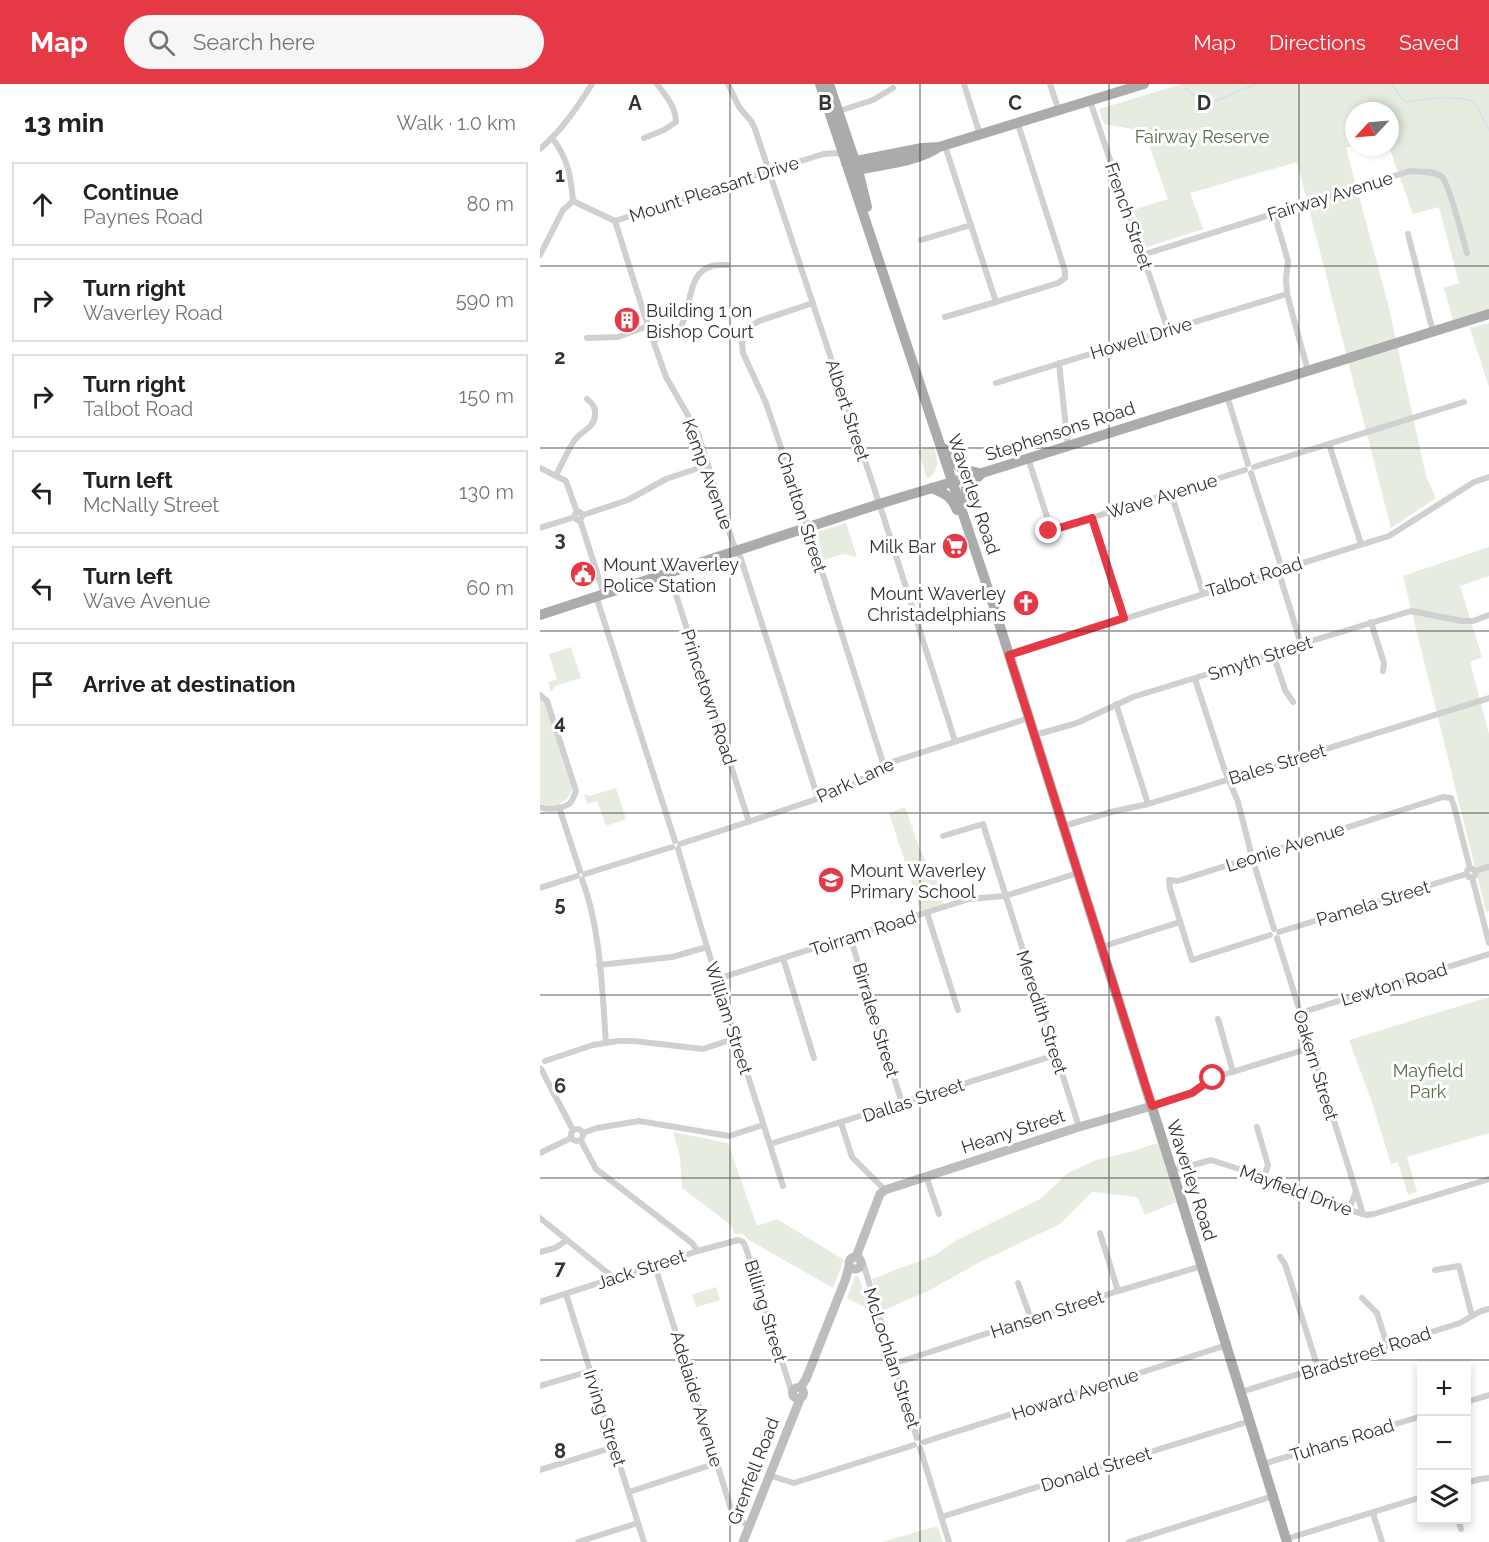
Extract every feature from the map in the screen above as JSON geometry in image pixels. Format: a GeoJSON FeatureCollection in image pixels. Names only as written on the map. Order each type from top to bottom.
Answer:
{"type":"FeatureCollection","features":[{"type":"Feature","properties":{"kind":"main road","name":"Waverley Road"},"geometry":{"type":"LineString","coordinates":[[820,84],[843,139],[874,247],[1035,735],[1287,1540]]}},
{"type":"Feature","properties":{"kind":"main road","name":"Waverley Road"},"geometry":{"type":"LineString","coordinates":[[830,84],[834,113]]}},
{"type":"Feature","properties":{"kind":"main road"},"geometry":{"type":"LineString","coordinates":[[850,164],[922,148],[942,146],[1145,84]]}},
{"type":"Feature","properties":{"kind":"main road"},"geometry":{"type":"LineString","coordinates":[[843,139],[862,153],[879,157]]}},
{"type":"Feature","properties":{"kind":"main road"},"geometry":{"type":"LineString","coordinates":[[862,189],[868,178],[890,165],[924,156],[942,146]]}},
{"type":"Feature","properties":{"kind":"main road","name":"Waverley Road"},"geometry":{"type":"LineString","coordinates":[[850,164],[862,189],[874,247]]}},
{"type":"Feature","properties":{"kind":"main road"},"geometry":{"type":"LineString","coordinates":[[850,164],[890,165]]}},
{"type":"Feature","properties":{"kind":"main road","name":"Stephensons Road"},"geometry":{"type":"LineString","coordinates":[[540,615],[879,504],[1489,314]]}},
{"type":"Feature","properties":{"kind":"main road"},"geometry":{"type":"LineString","coordinates":[[937,439],[961,469],[982,473]]}},
{"type":"Feature","properties":{"kind":"main road"},"geometry":{"type":"LineString","coordinates":[[943,456],[938,480],[931,488],[940,491],[953,501],[965,523]]}},
{"type":"Feature","properties":{"kind":"main road"},"geometry":{"type":"LineString","coordinates":[[961,509],[966,488],[982,473]]}},
{"type":"Feature","properties":{"kind":"street"},"geometry":{"type":"LineString","coordinates":[[540,149],[577,108],[592,84]]}},
{"type":"Feature","properties":{"kind":"street"},"geometry":{"type":"LineString","coordinates":[[644,138],[676,122],[676,113],[672,104],[657,84]]}},
{"type":"Feature","properties":{"kind":"street"},"geometry":{"type":"LineString","coordinates":[[964,84],[980,135]]}},
{"type":"Feature","properties":{"kind":"street"},"geometry":{"type":"LineString","coordinates":[[1050,84],[1059,111]]}},
{"type":"Feature","properties":{"kind":"street","name":"Albert Street"},"geometry":{"type":"LineString","coordinates":[[731,85],[739,107],[752,121],[955,741]]}},
{"type":"Feature","properties":{"kind":"street"},"geometry":{"type":"LineString","coordinates":[[834,113],[873,100],[892,88]]}},
{"type":"Feature","properties":{"kind":"street","name":"French Street"},"geometry":{"type":"LineString","coordinates":[[1090,102],[1168,330]]}},
{"type":"Feature","properties":{"kind":"street"},"geometry":{"type":"LineString","coordinates":[[945,317],[1065,279],[1065,271],[1018,124]]}},
{"type":"Feature","properties":{"kind":"street"},"geometry":{"type":"LineString","coordinates":[[540,255],[563,210],[573,201],[571,176],[567,162],[552,138]]}},
{"type":"Feature","properties":{"kind":"street","name":"Mount Pleasant Drive"},"geometry":{"type":"LineString","coordinates":[[823,154],[843,139]]}},
{"type":"Feature","properties":{"kind":"street"},"geometry":{"type":"LineString","coordinates":[[942,146],[996,302]]}},
{"type":"Feature","properties":{"kind":"street","name":"Mount Pleasant Drive"},"geometry":{"type":"LineString","coordinates":[[573,201],[615,221],[823,154],[838,153],[850,164]]}},
{"type":"Feature","properties":{"kind":"street","name":"Fairway Avenue"},"geometry":{"type":"LineString","coordinates":[[1142,255],[1410,171],[1439,175],[1444,181],[1467,253]]}},
{"type":"Feature","properties":{"kind":"street"},"geometry":{"type":"LineString","coordinates":[[1274,213],[1288,261],[1287,294],[1308,371]]}},
{"type":"Feature","properties":{"kind":"street","name":"Kemp Avenue"},"geometry":{"type":"LineString","coordinates":[[615,221],[666,377],[697,431],[818,798]]}},
{"type":"Feature","properties":{"kind":"street"},"geometry":{"type":"LineString","coordinates":[[921,240],[971,225]]}},
{"type":"Feature","properties":{"kind":"street"},"geometry":{"type":"LineString","coordinates":[[1408,234],[1433,332]]}},
{"type":"Feature","properties":{"kind":"street"},"geometry":{"type":"LineString","coordinates":[[653,340],[675,332],[681,324],[691,291],[699,275],[711,266],[727,265]]}},
{"type":"Feature","properties":{"kind":"street","name":"Howell Drive"},"geometry":{"type":"LineString","coordinates":[[996,383],[1287,294]]}},
{"type":"Feature","properties":{"kind":"street","name":"Charlton Street"},"geometry":{"type":"LineString","coordinates":[[813,303],[759,321],[751,326],[742,343],[743,353],[766,403],[884,766]]}},
{"type":"Feature","properties":{"kind":"street"},"geometry":{"type":"LineString","coordinates":[[587,338],[618,337],[648,326]]}},
{"type":"Feature","properties":{"kind":"street"},"geometry":{"type":"LineString","coordinates":[[1059,363],[1068,446]]}},
{"type":"Feature","properties":{"kind":"street"},"geometry":{"type":"LineString","coordinates":[[1227,396],[1301,644]]}},
{"type":"Feature","properties":{"kind":"street"},"geometry":{"type":"LineString","coordinates":[[540,468],[556,475],[576,438],[592,425],[596,410],[587,399]]}},
{"type":"Feature","properties":{"kind":"street","name":"Wave Avenue"},"geometry":{"type":"LineString","coordinates":[[1028,458],[1048,520],[1049,531],[1464,402]]}},
{"type":"Feature","properties":{"kind":"street"},"geometry":{"type":"LineString","coordinates":[[1329,444],[1361,544]]}},
{"type":"Feature","properties":{"kind":"street"},"geometry":{"type":"LineString","coordinates":[[540,528],[628,500],[666,479],[708,465]]}},
{"type":"Feature","properties":{"kind":"street","name":"William Street"},"geometry":{"type":"LineString","coordinates":[[556,475],[566,481],[579,516],[600,595],[707,947],[783,1186]]}},
{"type":"Feature","properties":{"kind":"street","name":"Talbot Road"},"geometry":{"type":"LineString","coordinates":[[1009,655],[1389,536],[1474,482],[1489,477]]}},
{"type":"Feature","properties":{"kind":"street"},"geometry":{"type":"LineString","coordinates":[[1171,493],[1203,593]]}},
{"type":"Feature","properties":{"kind":"street"},"geometry":{"type":"LineString","coordinates":[[1092,518],[1124,618]]}},
{"type":"Feature","properties":{"kind":"street","name":"Princetown Road"},"geometry":{"type":"LineString","coordinates":[[669,573],[749,822]]}},
{"type":"Feature","properties":{"kind":"street","name":"Smyth Street"},"geometry":{"type":"LineString","coordinates":[[1035,735],[1077,723],[1116,704],[1411,610],[1462,621],[1473,621],[1489,615]]}},
{"type":"Feature","properties":{"kind":"street"},"geometry":{"type":"LineString","coordinates":[[1371,622],[1384,663],[1383,671]]}},
{"type":"Feature","properties":{"kind":"street"},"geometry":{"type":"LineString","coordinates":[[1273,654],[1285,690],[1293,702]]}},
{"type":"Feature","properties":{"kind":"street","name":"Oakern Street"},"geometry":{"type":"LineString","coordinates":[[1195,679],[1224,768],[1238,802],[1275,934],[1363,1214]]}},
{"type":"Feature","properties":{"kind":"street"},"geometry":{"type":"LineString","coordinates":[[540,694],[548,701],[576,791],[570,803],[548,810],[540,807]]}},
{"type":"Feature","properties":{"kind":"street","name":"Bales Street"},"geometry":{"type":"LineString","coordinates":[[1064,826],[1148,804],[1489,698]]}},
{"type":"Feature","properties":{"kind":"street"},"geometry":{"type":"LineString","coordinates":[[1116,704],[1148,804]]}},
{"type":"Feature","properties":{"kind":"street","name":"Park Lane"},"geometry":{"type":"LineString","coordinates":[[540,888],[844,790],[884,766],[1029,718]]}},
{"type":"Feature","properties":{"kind":"street","name":"Leonie Avenue"},"geometry":{"type":"LineString","coordinates":[[1180,922],[1169,880],[1178,880],[1443,797],[1451,798],[1454,806],[1471,873]]}},
{"type":"Feature","properties":{"kind":"street"},"geometry":{"type":"LineString","coordinates":[[559,807],[593,915],[606,1043]]}},
{"type":"Feature","properties":{"kind":"street","name":"Meredith Street"},"geometry":{"type":"LineString","coordinates":[[943,836],[983,824],[1079,1127]]}},
{"type":"Feature","properties":{"kind":"street","name":"Pamela Street"},"geometry":{"type":"LineString","coordinates":[[1180,922],[1192,960],[1489,867]]}},
{"type":"Feature","properties":{"kind":"street","name":"Toirram Road"},"geometry":{"type":"LineString","coordinates":[[717,979],[969,899],[1005,896],[1078,873]]}},
{"type":"Feature","properties":{"kind":"street"},"geometry":{"type":"LineString","coordinates":[[1471,873],[1489,943]]}},
{"type":"Feature","properties":{"kind":"street"},"geometry":{"type":"LineString","coordinates":[[927,913],[958,1010]]}},
{"type":"Feature","properties":{"kind":"street"},"geometry":{"type":"LineString","coordinates":[[1101,946],[1180,922]]}},
{"type":"Feature","properties":{"kind":"street","name":"Birralee Street"},"geometry":{"type":"LineString","coordinates":[[850,938],[902,1103]]}},
{"type":"Feature","properties":{"kind":"street"},"geometry":{"type":"LineString","coordinates":[[599,965],[672,957],[707,947]]}},
{"type":"Feature","properties":{"kind":"street","name":"Lewton Road"},"geometry":{"type":"LineString","coordinates":[[1300,1013],[1489,954]]}},
{"type":"Feature","properties":{"kind":"street"},"geometry":{"type":"LineString","coordinates":[[783,958],[814,1058]]}},
{"type":"Feature","properties":{"kind":"street"},"geometry":{"type":"LineString","coordinates":[[1218,1019],[1233,1072]]}},
{"type":"Feature","properties":{"kind":"street"},"geometry":{"type":"LineString","coordinates":[[571,1138],[573,1130],[541,1069],[544,1066],[542,1060],[606,1043],[634,1041],[703,1048],[736,1038]]}},
{"type":"Feature","properties":{"kind":"street"},"geometry":{"type":"LineString","coordinates":[[1152,1106],[1192,1093],[1213,1078],[1310,1048]]}},
{"type":"Feature","properties":{"kind":"street","name":"Dallas Street"},"geometry":{"type":"LineString","coordinates":[[770,1144],[1056,1055]]}},
{"type":"Feature","properties":{"kind":"street","name":"Heany Street"},"geometry":{"type":"LineString","coordinates":[[885,1190],[1079,1127],[1152,1106]]}},
{"type":"Feature","properties":{"kind":"street"},"geometry":{"type":"LineString","coordinates":[[573,1130],[583,1133],[597,1128],[639,1121],[729,1136],[764,1125]]}},
{"type":"Feature","properties":{"kind":"street"},"geometry":{"type":"LineString","coordinates":[[841,1122],[852,1157],[885,1190]]}},
{"type":"Feature","properties":{"kind":"street"},"geometry":{"type":"LineString","coordinates":[[1257,1127],[1268,1165],[1264,1177]]}},
{"type":"Feature","properties":{"kind":"street"},"geometry":{"type":"LineString","coordinates":[[581,1141],[584,1137],[583,1133]]}},
{"type":"Feature","properties":{"kind":"street"},"geometry":{"type":"LineString","coordinates":[[571,1138],[581,1141]]}},
{"type":"Feature","properties":{"kind":"street"},"geometry":{"type":"LineString","coordinates":[[540,1153],[571,1138]]}},
{"type":"Feature","properties":{"kind":"street"},"geometry":{"type":"LineString","coordinates":[[581,1141],[596,1169],[692,1243],[698,1251]]}},
{"type":"Feature","properties":{"kind":"street","name":"Mayfield Drive"},"geometry":{"type":"LineString","coordinates":[[1172,1171],[1211,1160],[1363,1214],[1374,1214],[1489,1179]]}},
{"type":"Feature","properties":{"kind":"street"},"geometry":{"type":"LineString","coordinates":[[926,1176],[939,1214]]}},
{"type":"Feature","properties":{"kind":"street","name":"Grenfell Road"},"geometry":{"type":"LineString","coordinates":[[743,1542],[794,1411],[797,1393],[806,1379],[846,1278],[855,1264],[880,1194],[885,1190]]}},
{"type":"Feature","properties":{"kind":"street"},"geometry":{"type":"LineString","coordinates":[[1350,1210],[1356,1191]]}},
{"type":"Feature","properties":{"kind":"street"},"geometry":{"type":"LineString","coordinates":[[540,1218],[614,1278]]}},
{"type":"Feature","properties":{"kind":"street"},"geometry":{"type":"LineString","coordinates":[[1100,1233],[1118,1291]]}},
{"type":"Feature","properties":{"kind":"street"},"geometry":{"type":"LineString","coordinates":[[540,1252],[555,1248],[567,1240]]}},
{"type":"Feature","properties":{"kind":"street","name":"Jack Street"},"geometry":{"type":"LineString","coordinates":[[540,1302],[732,1240],[743,1242]]}},
{"type":"Feature","properties":{"kind":"street","name":"Billing Street"},"geometry":{"type":"LineString","coordinates":[[743,1242],[788,1380],[797,1393]]}},
{"type":"Feature","properties":{"kind":"street"},"geometry":{"type":"LineString","coordinates":[[1280,1257],[1285,1264],[1318,1368]]}},
{"type":"Feature","properties":{"kind":"street","name":"McLochlan Street"},"geometry":{"type":"LineString","coordinates":[[855,1264],[863,1263],[949,1542]]}},
{"type":"Feature","properties":{"kind":"street","name":"Adelaide Avenue"},"geometry":{"type":"LineString","coordinates":[[655,1266],[733,1515],[739,1521],[749,1525]]}},
{"type":"Feature","properties":{"kind":"street","name":"Hansen Street"},"geometry":{"type":"LineString","coordinates":[[893,1364],[1202,1266]]}},
{"type":"Feature","properties":{"kind":"street"},"geometry":{"type":"LineString","coordinates":[[1435,1270],[1459,1266],[1472,1316]]}},
{"type":"Feature","properties":{"kind":"street"},"geometry":{"type":"LineString","coordinates":[[1018,1282],[1031,1319]]}},
{"type":"Feature","properties":{"kind":"street","name":"Irving Street"},"geometry":{"type":"LineString","coordinates":[[566,1294],[644,1542]]}},
{"type":"Feature","properties":{"kind":"street"},"geometry":{"type":"LineString","coordinates":[[1362,1298],[1377,1313],[1387,1345]]}},
{"type":"Feature","properties":{"kind":"street","name":"Bradstreet Road"},"geometry":{"type":"LineString","coordinates":[[1241,1392],[1460,1323],[1489,1309]]}},
{"type":"Feature","properties":{"kind":"street","name":"Howard Avenue"},"geometry":{"type":"LineString","coordinates":[[768,1475],[794,1483],[1227,1345]]}},
{"type":"Feature","properties":{"kind":"street"},"geometry":{"type":"LineString","coordinates":[[540,1386],[590,1371]]}},
{"type":"Feature","properties":{"kind":"street"},"geometry":{"type":"LineString","coordinates":[[1471,1401],[1489,1395]]}},
{"type":"Feature","properties":{"kind":"street","name":"Tuhans Road"},"geometry":{"type":"LineString","coordinates":[[1263,1464],[1417,1418]]}},
{"type":"Feature","properties":{"kind":"street","name":"Donald Street"},"geometry":{"type":"LineString","coordinates":[[941,1517],[1250,1421]]}},
{"type":"Feature","properties":{"kind":"street"},"geometry":{"type":"LineString","coordinates":[[540,1470],[614,1447]]}},
{"type":"Feature","properties":{"kind":"street"},"geometry":{"type":"LineString","coordinates":[[629,1492],[717,1463]]}},
{"type":"Feature","properties":{"kind":"street"},"geometry":{"type":"LineString","coordinates":[[1471,1482],[1489,1478]]}},
{"type":"Feature","properties":{"kind":"street"},"geometry":{"type":"LineString","coordinates":[[1129,1542],[1273,1496]]}},
{"type":"Feature","properties":{"kind":"street"},"geometry":{"type":"LineString","coordinates":[[1287,1540],[1417,1499]]}},
{"type":"Feature","properties":{"kind":"street"},"geometry":{"type":"LineString","coordinates":[[1373,1513],[1382,1542]]}},
{"type":"Feature","properties":{"kind":"street"},"geometry":{"type":"LineString","coordinates":[[578,1542],[638,1523]]}},
{"type":"Feature","properties":{"kind":"street"},"geometry":{"type":"LineString","coordinates":[[1459,1524],[1461,1529]]}},
{"type":"Feature","properties":{"kind":"green space","name":"Fairway Reserve"},"geometry":{"type":"Polygon","coordinates":[[[1182,84],[1489,84],[1489,309],[1453,320],[1444,288],[1459,283],[1439,207],[1413,214],[1392,156],[1399,156],[1399,102],[1345,102],[1345,156],[1348,156],[1388,304],[1426,476],[1436,498],[1391,528],[1297,162],[1190,193],[1203,229],[1147,247],[1133,210],[1168,199],[1144,131],[1104,124],[1099,109],[1182,84]]]}},
{"type":"Feature","properties":{"kind":"green space"},"geometry":{"type":"Polygon","coordinates":[[[1489,323],[1489,387],[1470,328],[1489,323]]]}},
{"type":"Feature","properties":{"kind":"green space"},"geometry":{"type":"Polygon","coordinates":[[[934,446],[936,469],[927,479],[918,451],[934,446]]]}},
{"type":"Feature","properties":{"kind":"green space"},"geometry":{"type":"Polygon","coordinates":[[[846,523],[857,557],[843,554],[824,560],[818,532],[846,523]]]}},
{"type":"Feature","properties":{"kind":"green space"},"geometry":{"type":"Polygon","coordinates":[[[1489,547],[1489,576],[1460,586],[1482,657],[1470,662],[1489,734],[1489,911],[1486,912],[1403,576],[1489,547]]]}},
{"type":"Feature","properties":{"kind":"green space"},"geometry":{"type":"Polygon","coordinates":[[[571,647],[581,678],[555,686],[551,692],[548,682],[557,679],[549,654],[571,647]]]}},
{"type":"Feature","properties":{"kind":"green space"},"geometry":{"type":"Polygon","coordinates":[[[540,699],[545,702],[572,789],[564,801],[550,806],[540,803],[540,699]]]}},
{"type":"Feature","properties":{"kind":"green space"},"geometry":{"type":"Polygon","coordinates":[[[616,788],[626,819],[606,826],[597,801],[587,804],[584,794],[589,796],[616,788]]]}},
{"type":"Feature","properties":{"kind":"green space"},"geometry":{"type":"Polygon","coordinates":[[[905,807],[920,850],[936,878],[944,905],[921,911],[889,813],[905,807]]]}},
{"type":"Feature","properties":{"kind":"green space","name":"Mayfield Park"},"geometry":{"type":"Polygon","coordinates":[[[1489,997],[1489,1133],[1407,1157],[1417,1192],[1408,1195],[1398,1162],[1391,1164],[1371,1099],[1349,1040],[1489,997]]]}},
{"type":"Feature","properties":{"kind":"green space"},"geometry":{"type":"Polygon","coordinates":[[[673,1132],[728,1143],[757,1226],[777,1219],[844,1260],[833,1288],[749,1240],[743,1234],[735,1234],[731,1225],[682,1188],[680,1157],[673,1132]]]}},
{"type":"Feature","properties":{"kind":"green space"},"geometry":{"type":"Polygon","coordinates":[[[1158,1143],[1176,1202],[1145,1215],[1137,1197],[1092,1192],[1060,1224],[980,1262],[930,1290],[882,1311],[872,1279],[935,1255],[957,1240],[1040,1199],[1068,1173],[1096,1160],[1158,1143]]]}},
{"type":"Feature","properties":{"kind":"green space"},"geometry":{"type":"Polygon","coordinates":[[[856,1275],[859,1278],[869,1309],[847,1298],[856,1275]]]}},
{"type":"Feature","properties":{"kind":"green space"},"geometry":{"type":"Polygon","coordinates":[[[716,1287],[720,1300],[696,1307],[692,1295],[716,1287]]]}},
{"type":"Feature","properties":{"kind":"green space"},"geometry":{"type":"Polygon","coordinates":[[[937,1526],[943,1542],[882,1542],[937,1526]]]}},
{"type":"Feature","properties":{"kind":"waterway"},"geometry":{"type":"LineString","coordinates":[[1186,89],[1202,101],[1216,101],[1255,84]]}},
{"type":"Feature","properties":{"kind":"waterway"},"geometry":{"type":"LineString","coordinates":[[1391,84],[1405,102],[1448,97],[1474,101],[1489,130]]}},
{"type":"Feature","properties":{"kind":"place","name":"Building 1 on Bishop Court"},"geometry":{"type":"Point","coordinates":[627,320]}},
{"type":"Feature","properties":{"kind":"place","name":"Milk Bar"},"geometry":{"type":"Point","coordinates":[955,546]}},
{"type":"Feature","properties":{"kind":"place","name":"Mount Waverley Police Station"},"geometry":{"type":"Point","coordinates":[583,574]}},
{"type":"Feature","properties":{"kind":"place","name":"Mount Waverley Christadelphians"},"geometry":{"type":"Point","coordinates":[1026,603]}},
{"type":"Feature","properties":{"kind":"place","name":"Mount Waverley Primary School"},"geometry":{"type":"Point","coordinates":[831,880]}},
{"type":"Feature","properties":{"kind":"route"},"geometry":{"type":"LineString","coordinates":[[1049,531],[1092,518],[1124,618],[1009,655],[1152,1106],[1192,1093],[1213,1078]]}}]}
